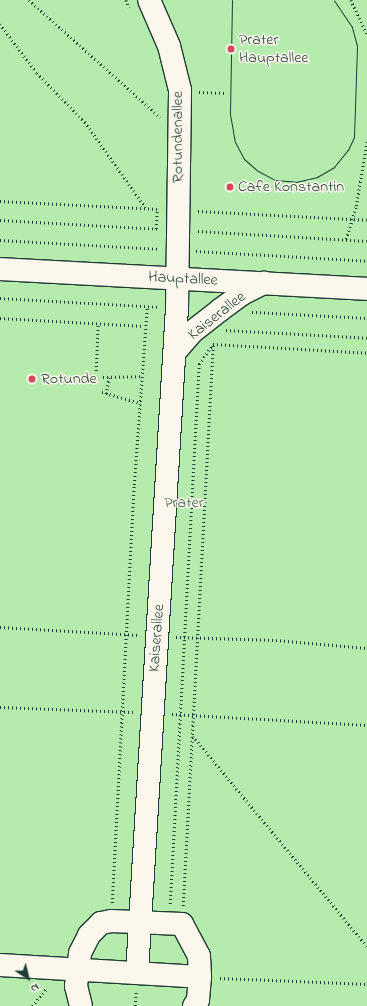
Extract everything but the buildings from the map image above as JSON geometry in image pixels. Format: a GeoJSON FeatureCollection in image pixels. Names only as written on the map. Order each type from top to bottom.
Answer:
{"type":"FeatureCollection","features":[{"type":"Feature","properties":{"kind":"street","name":"Rotundenallee"},"geometry":{"type":"LineString","coordinates":[[140,7],[169,46],[180,90],[177,279]]}},
{"type":"Feature","properties":{"kind":"street","name":"Hauptallee"},"geometry":{"type":"LineString","coordinates":[[0,269],[367,289]]}},
{"type":"Feature","properties":{"kind":"street","name":"Kaiserallee"},"geometry":{"type":"LineString","coordinates":[[137,973],[151,712],[177,308],[177,279]]}},
{"type":"Feature","properties":{"kind":"street","name":"Kaiserallee"},"geometry":{"type":"LineString","coordinates":[[174,353],[192,332],[223,318],[242,294],[264,283]]}},
{"type":"Feature","properties":{"kind":"street"},"geometry":{"type":"LineString","coordinates":[[81,1006],[76,986],[76,969],[80,953],[89,935],[101,923],[111,921],[176,923],[199,956],[200,977],[198,1000],[194,1006]]}},
{"type":"Feature","properties":{"kind":"street"},"geometry":{"type":"LineString","coordinates":[[0,965],[200,977]]}},
{"type":"Feature","properties":{"kind":"path"},"geometry":{"type":"LineString","coordinates":[[29,0],[162,119],[161,111]]}},
{"type":"Feature","properties":{"kind":"path"},"geometry":{"type":"LineString","coordinates":[[126,0],[140,7]]}},
{"type":"Feature","properties":{"kind":"path"},"geometry":{"type":"LineString","coordinates":[[352,0],[367,34]]}},
{"type":"Feature","properties":{"kind":"path"},"geometry":{"type":"LineString","coordinates":[[0,24],[37,72],[85,122],[146,209]]}},
{"type":"Feature","properties":{"kind":"path"},"geometry":{"type":"LineString","coordinates":[[180,90],[206,93],[226,93]]}},
{"type":"Feature","properties":{"kind":"path"},"geometry":{"type":"LineString","coordinates":[[346,239],[364,171],[367,141]]}},
{"type":"Feature","properties":{"kind":"path"},"geometry":{"type":"LineString","coordinates":[[0,201],[165,210]]}},
{"type":"Feature","properties":{"kind":"path"},"geometry":{"type":"LineString","coordinates":[[156,229],[158,202]]}},
{"type":"Feature","properties":{"kind":"path"},"geometry":{"type":"LineString","coordinates":[[197,211],[367,220]]}},
{"type":"Feature","properties":{"kind":"path"},"geometry":{"type":"LineString","coordinates":[[0,240],[160,249]]}},
{"type":"Feature","properties":{"kind":"path"},"geometry":{"type":"LineString","coordinates":[[198,251],[367,261]]}},
{"type":"Feature","properties":{"kind":"path"},"geometry":{"type":"LineString","coordinates":[[0,298],[177,308]]}},
{"type":"Feature","properties":{"kind":"path"},"geometry":{"type":"LineString","coordinates":[[111,921],[121,712],[127,634],[144,326],[147,306]]}},
{"type":"Feature","properties":{"kind":"path"},"geometry":{"type":"LineString","coordinates":[[0,318],[144,326]]}},
{"type":"Feature","properties":{"kind":"path"},"geometry":{"type":"LineString","coordinates":[[367,318],[223,318],[221,330],[367,338]]}},
{"type":"Feature","properties":{"kind":"path"},"geometry":{"type":"LineString","coordinates":[[96,371],[98,324]]}},
{"type":"Feature","properties":{"kind":"path"},"geometry":{"type":"LineString","coordinates":[[176,923],[180,714],[199,364],[215,339]]}},
{"type":"Feature","properties":{"kind":"path"},"geometry":{"type":"LineString","coordinates":[[213,344],[367,352]]}},
{"type":"Feature","properties":{"kind":"path"},"geometry":{"type":"LineString","coordinates":[[176,923],[193,736],[213,344]]}},
{"type":"Feature","properties":{"kind":"path"},"geometry":{"type":"LineString","coordinates":[[103,376],[142,376]]}},
{"type":"Feature","properties":{"kind":"path"},"geometry":{"type":"LineString","coordinates":[[106,394],[109,377]]}},
{"type":"Feature","properties":{"kind":"path"},"geometry":{"type":"LineString","coordinates":[[102,392],[140,403]]}},
{"type":"Feature","properties":{"kind":"path"},"geometry":{"type":"LineString","coordinates":[[0,627],[198,638],[276,640],[367,648]]}},
{"type":"Feature","properties":{"kind":"path"},"geometry":{"type":"LineString","coordinates":[[0,707],[151,712],[367,725]]}},
{"type":"Feature","properties":{"kind":"path"},"geometry":{"type":"LineString","coordinates":[[193,736],[367,946]]}},
{"type":"Feature","properties":{"kind":"path"},"geometry":{"type":"LineString","coordinates":[[200,977],[367,984]]}},
{"type":"Feature","properties":{"kind":"green space","name":"Prater"},"geometry":{"type":"Polygon","coordinates":[[[0,0],[367,0],[367,1006],[0,1006],[0,0]]]}},
{"type":"Feature","properties":{"kind":"tram line"},"geometry":{"type":"LineString","coordinates":[[232,0],[230,114],[235,142],[244,159],[258,171],[275,180],[296,182],[317,177],[334,167],[348,150],[354,137],[357,46],[352,27],[334,0]]}},
{"type":"Feature","properties":{"kind":"place","name":"Prater Hauptallee"},"geometry":{"type":"Point","coordinates":[231,49]}},
{"type":"Feature","properties":{"kind":"place","name":"Cafe Konstantin"},"geometry":{"type":"Point","coordinates":[230,187]}},
{"type":"Feature","properties":{"kind":"place","name":"Rotunde"},"geometry":{"type":"Point","coordinates":[32,379]}}]}
